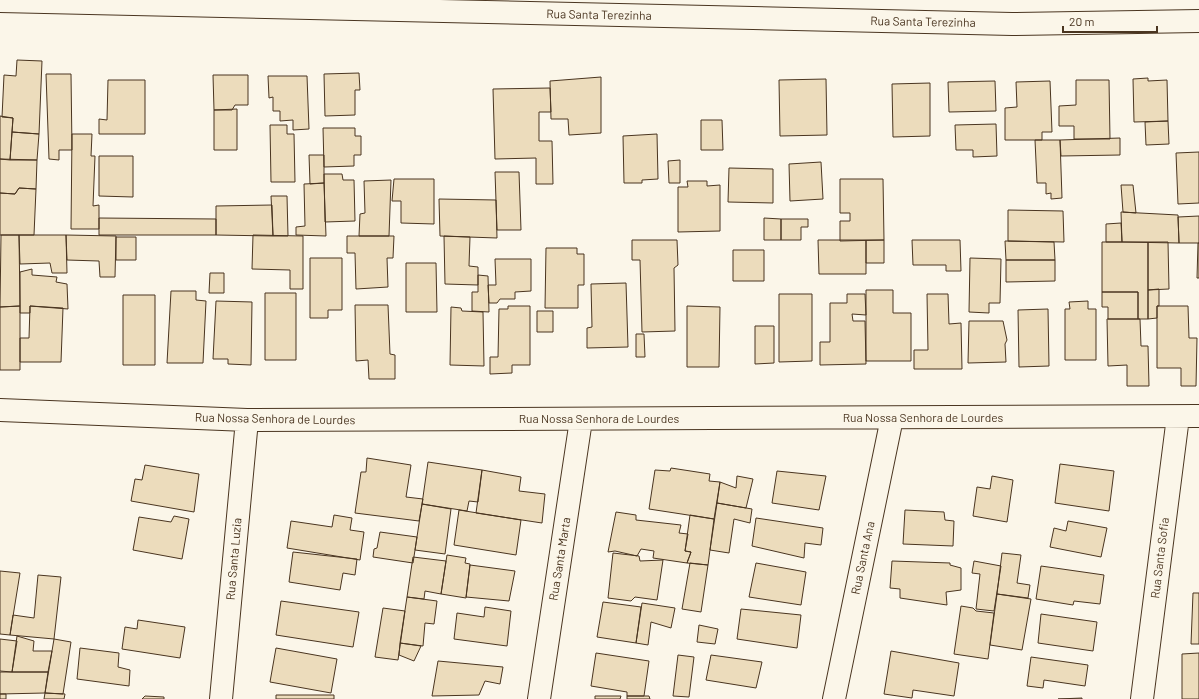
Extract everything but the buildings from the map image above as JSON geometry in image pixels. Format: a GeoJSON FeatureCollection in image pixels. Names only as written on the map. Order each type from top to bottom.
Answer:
{"type":"FeatureCollection","features":[{"type":"Feature","properties":{"kind":"street","name":"Rua Santa Terezinha"},"geometry":{"type":"LineString","coordinates":[[0,2],[1012,24],[1199,21]]}},
{"type":"Feature","properties":{"kind":"street","name":"Rua Nossa Senhora de Lourdes"},"geometry":{"type":"LineString","coordinates":[[0,410],[247,420],[581,420],[1189,416]]}},
{"type":"Feature","properties":{"kind":"street","name":"Rua Santa Sofia"},"geometry":{"type":"LineString","coordinates":[[1142,699],[1189,416]]}},
{"type":"Feature","properties":{"kind":"street","name":"Rua Santa Ana"},"geometry":{"type":"LineString","coordinates":[[834,699],[892,418]]}},
{"type":"Feature","properties":{"kind":"street","name":"Rua Santa Luzia"},"geometry":{"type":"LineString","coordinates":[[221,699],[247,420]]}},
{"type":"Feature","properties":{"kind":"street","name":"Rua Santa Marta"},"geometry":{"type":"LineString","coordinates":[[538,699],[581,420]]}}]}
